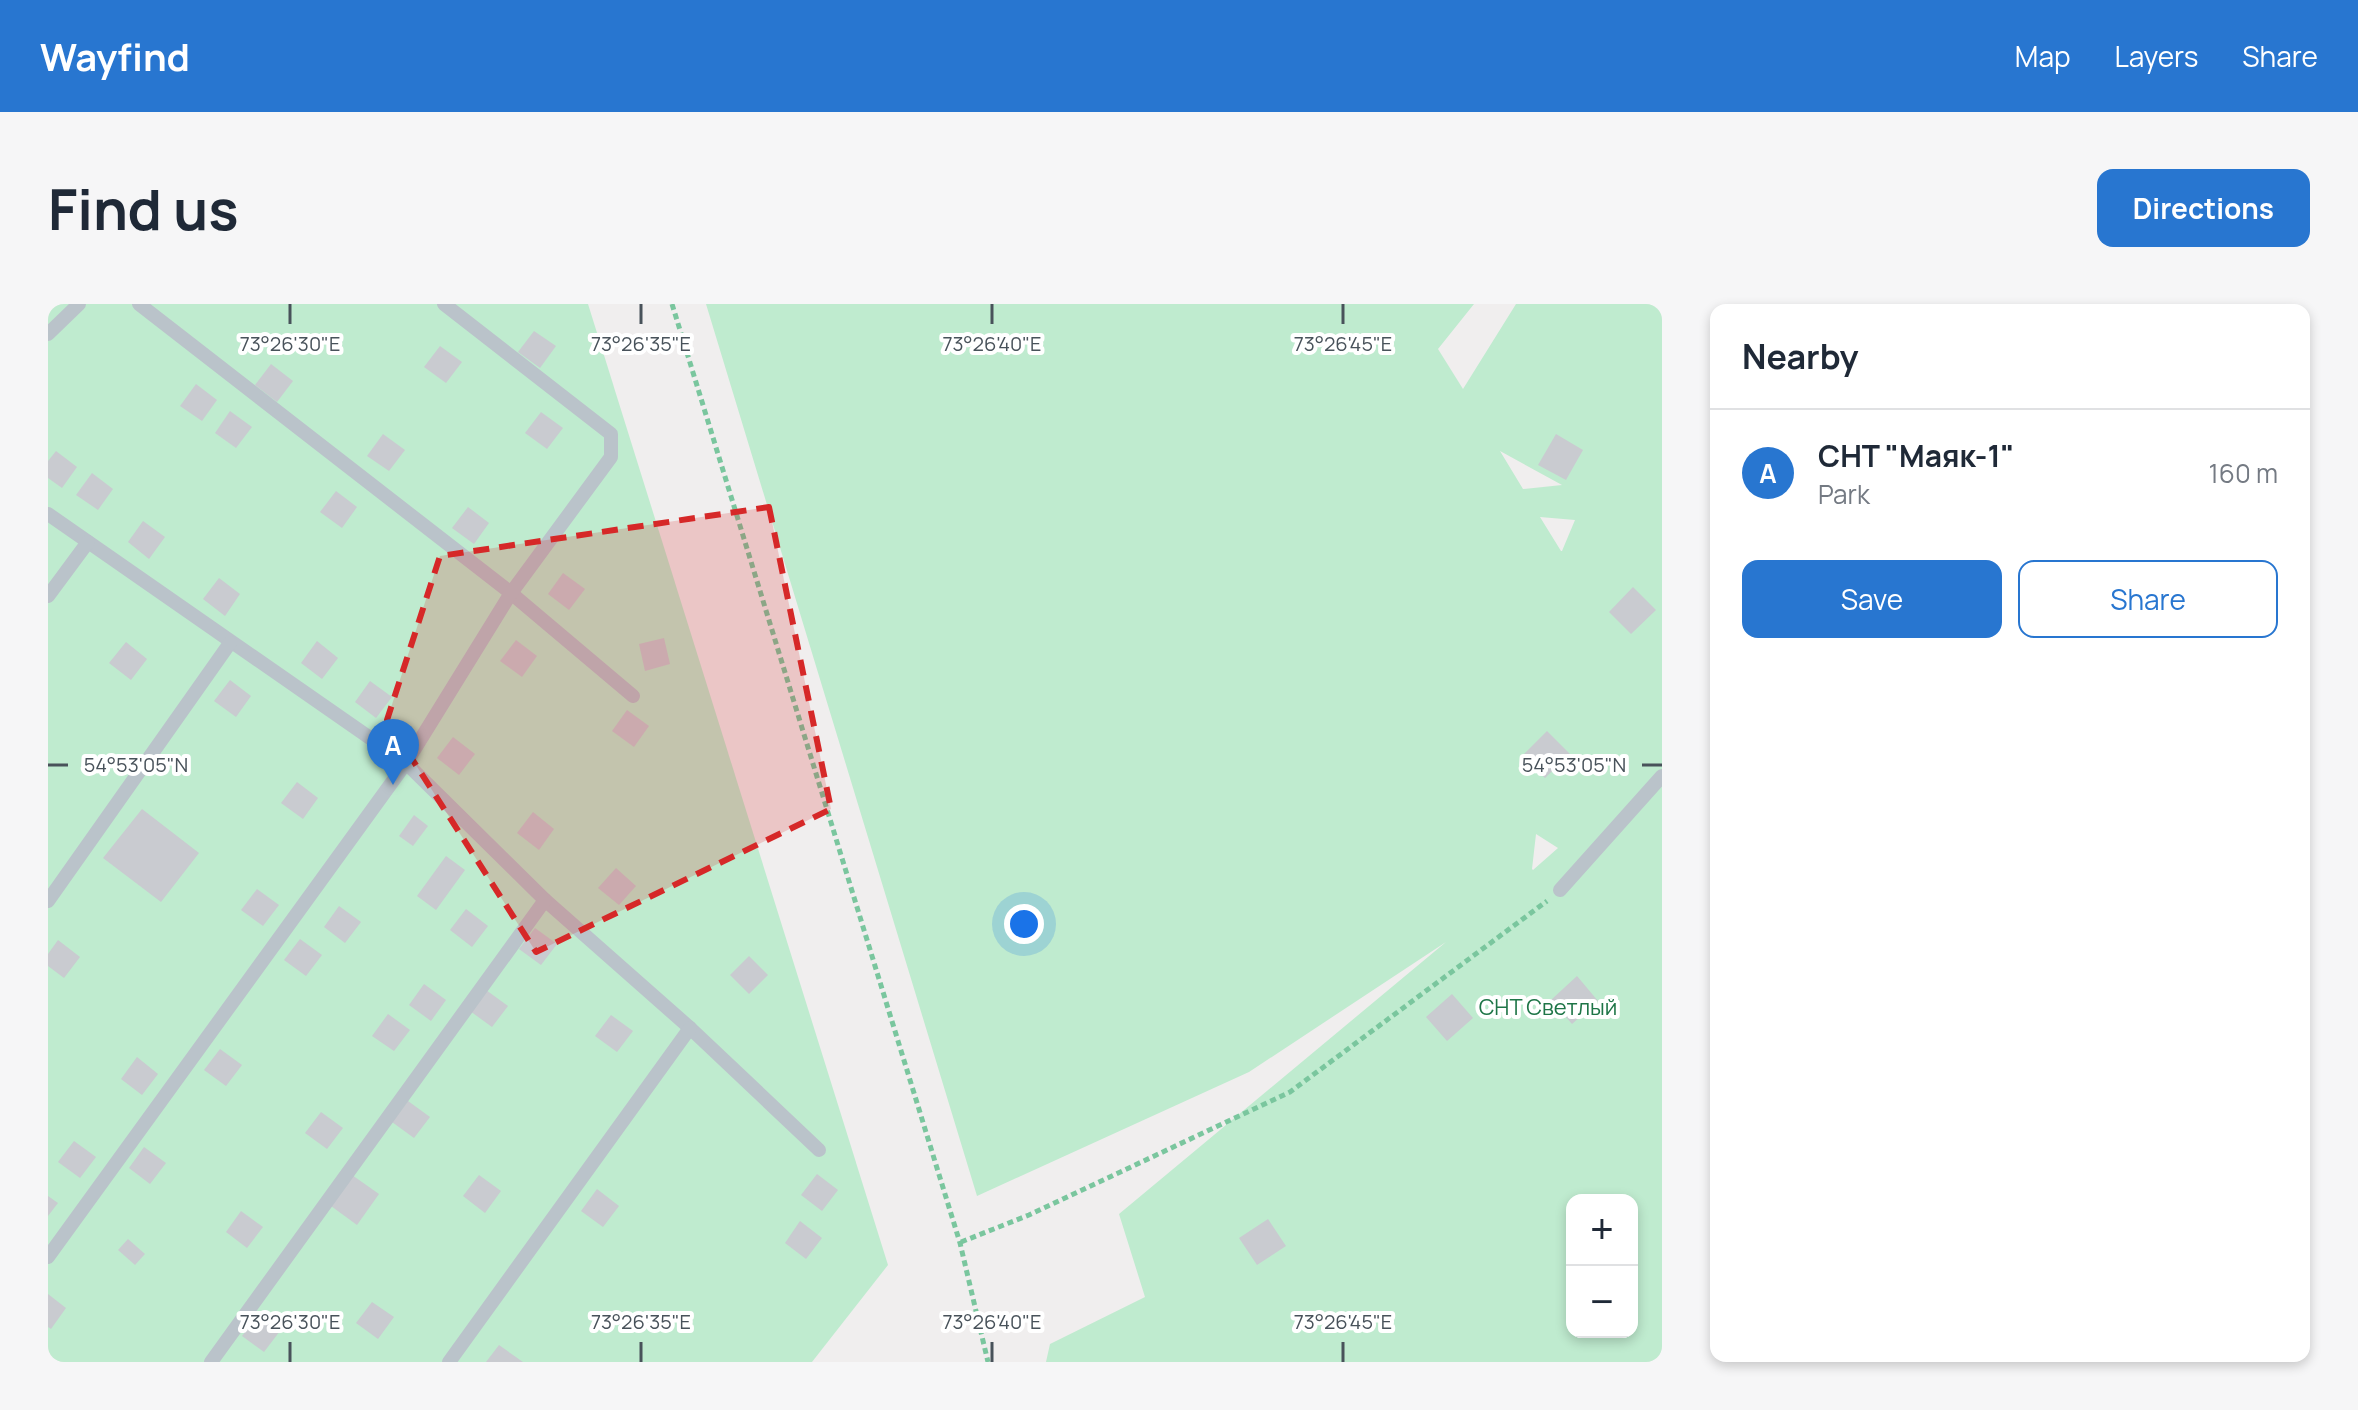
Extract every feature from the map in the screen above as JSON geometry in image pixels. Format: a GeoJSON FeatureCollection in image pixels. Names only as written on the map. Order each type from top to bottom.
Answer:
{"type":"FeatureCollection","features":[{"type":"Feature","properties":{"kind":"lane"},"geometry":{"type":"LineString","coordinates":[[48,334],[79,304]]}},
{"type":"Feature","properties":{"kind":"lane"},"geometry":{"type":"LineString","coordinates":[[139,304],[511,593],[633,696]]}},
{"type":"Feature","properties":{"kind":"lane"},"geometry":{"type":"LineString","coordinates":[[48,1257],[406,763],[511,593],[611,457],[611,434],[444,304]]}},
{"type":"Feature","properties":{"kind":"lane"},"geometry":{"type":"LineString","coordinates":[[48,514],[406,763],[545,900],[690,1028],[819,1150]]}},
{"type":"Feature","properties":{"kind":"lane"},"geometry":{"type":"LineString","coordinates":[[48,596],[88,542]]}},
{"type":"Feature","properties":{"kind":"lane"},"geometry":{"type":"LineString","coordinates":[[48,901],[230,643]]}},
{"type":"Feature","properties":{"kind":"lane"},"geometry":{"type":"LineString","coordinates":[[1560,890],[1662,776]]}},
{"type":"Feature","properties":{"kind":"lane"},"geometry":{"type":"LineString","coordinates":[[211,1362],[545,900]]}},
{"type":"Feature","properties":{"kind":"lane"},"geometry":{"type":"LineString","coordinates":[[449,1362],[690,1028]]}},
{"type":"Feature","properties":{"kind":"path"},"geometry":{"type":"LineString","coordinates":[[672,304],[960,1243],[988,1362]]}},
{"type":"Feature","properties":{"kind":"path"},"geometry":{"type":"LineString","coordinates":[[960,1243],[1029,1215],[1290,1092],[1560,890]]}},
{"type":"Feature","properties":{"kind":"highlighted area"},"geometry":{"type":"Polygon","coordinates":[[[769,507],[831,809],[536,952],[387,720],[440,556],[769,507]]]}},
{"type":"Feature","properties":{"kind":"green space"},"geometry":{"type":"Polygon","coordinates":[[[48,304],[588,304],[888,1265],[812,1362],[48,1362],[48,304]]]}},
{"type":"Feature","properties":{"kind":"green space","name":"СНТ Светлый"},"geometry":{"type":"Polygon","coordinates":[[[706,304],[1474,304],[1438,349],[1463,389],[1516,304],[1662,304],[1662,1362],[1046,1362],[1050,1344],[1145,1297],[1119,1214],[1446,942],[1249,1072],[977,1196],[706,304]],[[1500,451],[1523,489],[1562,485],[1500,451]],[[1540,517],[1561,551],[1562,551],[1575,520],[1540,517]],[[1536,834],[1532,869],[1533,870],[1558,848],[1536,834]]]}},
{"type":"Feature","properties":{"kind":"building"},"geometry":{"type":"Polygon","coordinates":[[[534,331],[556,346],[540,368],[518,352],[534,331]]]}},
{"type":"Feature","properties":{"kind":"building"},"geometry":{"type":"Polygon","coordinates":[[[440,346],[462,362],[446,383],[424,367],[440,346]]]}},
{"type":"Feature","properties":{"kind":"building"},"geometry":{"type":"Polygon","coordinates":[[[271,364],[293,381],[277,402],[255,385],[271,364]]]}},
{"type":"Feature","properties":{"kind":"building"},"geometry":{"type":"Polygon","coordinates":[[[196,384],[217,400],[202,421],[180,406],[196,384]]]}},
{"type":"Feature","properties":{"kind":"building"},"geometry":{"type":"Polygon","coordinates":[[[230,411],[252,427],[236,448],[215,433],[230,411]]]}},
{"type":"Feature","properties":{"kind":"building"},"geometry":{"type":"Polygon","coordinates":[[[541,412],[563,428],[547,449],[525,433],[541,412]]]}},
{"type":"Feature","properties":{"kind":"building"},"geometry":{"type":"Polygon","coordinates":[[[383,434],[405,450],[389,471],[367,456],[383,434]]]}},
{"type":"Feature","properties":{"kind":"building"},"geometry":{"type":"Polygon","coordinates":[[[1556,434],[1583,450],[1566,480],[1538,465],[1556,434]]]}},
{"type":"Feature","properties":{"kind":"building"},"geometry":{"type":"Polygon","coordinates":[[[56,451],[77,467],[62,488],[48,478],[48,461],[56,451]]]}},
{"type":"Feature","properties":{"kind":"building"},"geometry":{"type":"Polygon","coordinates":[[[92,473],[113,489],[98,510],[76,495],[92,473]]]}},
{"type":"Feature","properties":{"kind":"building"},"geometry":{"type":"Polygon","coordinates":[[[336,491],[357,507],[342,528],[320,512],[336,491]]]}},
{"type":"Feature","properties":{"kind":"building"},"geometry":{"type":"Polygon","coordinates":[[[468,507],[489,523],[474,544],[452,528],[468,507]]]}},
{"type":"Feature","properties":{"kind":"building"},"geometry":{"type":"Polygon","coordinates":[[[143,521],[165,537],[149,559],[128,542],[143,521]]]}},
{"type":"Feature","properties":{"kind":"building"},"geometry":{"type":"Polygon","coordinates":[[[563,573],[585,589],[569,610],[548,594],[563,573]]]}},
{"type":"Feature","properties":{"kind":"building"},"geometry":{"type":"Polygon","coordinates":[[[219,578],[240,594],[225,616],[203,599],[219,578]]]}},
{"type":"Feature","properties":{"kind":"building"},"geometry":{"type":"Polygon","coordinates":[[[1633,587],[1656,610],[1631,634],[1609,612],[1633,587]]]}},
{"type":"Feature","properties":{"kind":"building"},"geometry":{"type":"Polygon","coordinates":[[[664,638],[670,664],[645,671],[639,644],[664,638]]]}},
{"type":"Feature","properties":{"kind":"building"},"geometry":{"type":"Polygon","coordinates":[[[516,640],[537,656],[522,677],[500,661],[516,640]]]}},
{"type":"Feature","properties":{"kind":"building"},"geometry":{"type":"Polygon","coordinates":[[[317,641],[338,658],[322,679],[301,663],[317,641]]]}},
{"type":"Feature","properties":{"kind":"building"},"geometry":{"type":"Polygon","coordinates":[[[126,642],[147,659],[131,680],[109,663],[126,642]]]}},
{"type":"Feature","properties":{"kind":"building"},"geometry":{"type":"Polygon","coordinates":[[[230,680],[251,696],[236,717],[214,701],[230,680]]]}},
{"type":"Feature","properties":{"kind":"building"},"geometry":{"type":"Polygon","coordinates":[[[370,681],[392,697],[376,718],[355,702],[370,681]]]}},
{"type":"Feature","properties":{"kind":"building"},"geometry":{"type":"Polygon","coordinates":[[[627,710],[649,726],[634,747],[612,731],[627,710]]]}},
{"type":"Feature","properties":{"kind":"building"},"geometry":{"type":"Polygon","coordinates":[[[1547,731],[1570,754],[1545,778],[1522,756],[1547,731]]]}},
{"type":"Feature","properties":{"kind":"building"},"geometry":{"type":"Polygon","coordinates":[[[453,737],[475,754],[459,775],[437,758],[453,737]]]}},
{"type":"Feature","properties":{"kind":"building"},"geometry":{"type":"Polygon","coordinates":[[[297,782],[318,798],[303,819],[281,803],[297,782]]]}},
{"type":"Feature","properties":{"kind":"building"},"geometry":{"type":"Polygon","coordinates":[[[142,809],[199,853],[161,902],[103,858],[142,809]]]}},
{"type":"Feature","properties":{"kind":"building"},"geometry":{"type":"Polygon","coordinates":[[[533,812],[554,829],[539,850],[517,833],[533,812]]]}},
{"type":"Feature","properties":{"kind":"building"},"geometry":{"type":"Polygon","coordinates":[[[414,815],[428,826],[413,846],[399,836],[414,815]]]}},
{"type":"Feature","properties":{"kind":"building"},"geometry":{"type":"Polygon","coordinates":[[[446,856],[465,870],[436,910],[417,896],[446,856]]]}},
{"type":"Feature","properties":{"kind":"building"},"geometry":{"type":"Polygon","coordinates":[[[616,868],[636,886],[619,905],[598,888],[616,868]]]}},
{"type":"Feature","properties":{"kind":"building"},"geometry":{"type":"Polygon","coordinates":[[[257,889],[279,905],[263,926],[241,910],[257,889]]]}},
{"type":"Feature","properties":{"kind":"building"},"geometry":{"type":"Polygon","coordinates":[[[339,906],[361,922],[345,943],[324,927],[339,906]]]}},
{"type":"Feature","properties":{"kind":"building"},"geometry":{"type":"Polygon","coordinates":[[[466,909],[488,926],[472,947],[450,930],[466,909]]]}},
{"type":"Feature","properties":{"kind":"building"},"geometry":{"type":"Polygon","coordinates":[[[535,928],[557,944],[541,965],[519,949],[535,928]]]}},
{"type":"Feature","properties":{"kind":"building"},"geometry":{"type":"Polygon","coordinates":[[[300,939],[322,955],[306,976],[284,960],[300,939]]]}},
{"type":"Feature","properties":{"kind":"building"},"geometry":{"type":"Polygon","coordinates":[[[58,940],[80,957],[64,978],[48,966],[48,954],[58,940]]]}},
{"type":"Feature","properties":{"kind":"building"},"geometry":{"type":"Polygon","coordinates":[[[749,956],[768,975],[749,994],[730,975],[749,956]]]}},
{"type":"Feature","properties":{"kind":"building"},"geometry":{"type":"Polygon","coordinates":[[[1577,976],[1598,1001],[1572,1024],[1551,1000],[1577,976]]]}},
{"type":"Feature","properties":{"kind":"building"},"geometry":{"type":"Polygon","coordinates":[[[424,984],[446,1000],[431,1021],[409,1005],[424,984]]]}},
{"type":"Feature","properties":{"kind":"building"},"geometry":{"type":"Polygon","coordinates":[[[486,990],[508,1006],[492,1027],[470,1011],[486,990]]]}},
{"type":"Feature","properties":{"kind":"building"},"geometry":{"type":"Polygon","coordinates":[[[1452,994],[1473,1018],[1447,1041],[1426,1017],[1452,994]]]}},
{"type":"Feature","properties":{"kind":"building"},"geometry":{"type":"Polygon","coordinates":[[[388,1014],[410,1030],[394,1051],[372,1036],[388,1014]]]}},
{"type":"Feature","properties":{"kind":"building"},"geometry":{"type":"Polygon","coordinates":[[[611,1015],[633,1031],[617,1052],[595,1036],[611,1015]]]}},
{"type":"Feature","properties":{"kind":"building"},"geometry":{"type":"Polygon","coordinates":[[[220,1049],[242,1065],[226,1086],[204,1070],[220,1049]]]}},
{"type":"Feature","properties":{"kind":"building"},"geometry":{"type":"Polygon","coordinates":[[[137,1057],[158,1074],[142,1095],[121,1079],[137,1057]]]}},
{"type":"Feature","properties":{"kind":"building"},"geometry":{"type":"Polygon","coordinates":[[[408,1101],[430,1117],[414,1138],[392,1122],[408,1101]]]}},
{"type":"Feature","properties":{"kind":"building"},"geometry":{"type":"Polygon","coordinates":[[[321,1112],[343,1128],[327,1149],[305,1133],[321,1112]]]}},
{"type":"Feature","properties":{"kind":"building"},"geometry":{"type":"Polygon","coordinates":[[[74,1141],[96,1157],[80,1178],[58,1162],[74,1141]]]}},
{"type":"Feature","properties":{"kind":"building"},"geometry":{"type":"Polygon","coordinates":[[[144,1147],[166,1163],[150,1184],[129,1168],[144,1147]]]}},
{"type":"Feature","properties":{"kind":"building"},"geometry":{"type":"Polygon","coordinates":[[[817,1174],[838,1190],[822,1211],[801,1195],[817,1174]]]}},
{"type":"Feature","properties":{"kind":"building"},"geometry":{"type":"Polygon","coordinates":[[[352,1175],[379,1194],[357,1225],[331,1206],[352,1175]]]}},
{"type":"Feature","properties":{"kind":"building"},"geometry":{"type":"Polygon","coordinates":[[[479,1175],[501,1191],[485,1213],[463,1196],[479,1175]]]}},
{"type":"Feature","properties":{"kind":"building"},"geometry":{"type":"Polygon","coordinates":[[[597,1189],[619,1206],[603,1227],[581,1211],[597,1189]]]}},
{"type":"Feature","properties":{"kind":"building"},"geometry":{"type":"Polygon","coordinates":[[[48,1196],[58,1203],[48,1216],[48,1196]]]}},
{"type":"Feature","properties":{"kind":"building"},"geometry":{"type":"Polygon","coordinates":[[[241,1211],[263,1227],[247,1248],[226,1232],[241,1211]]]}},
{"type":"Feature","properties":{"kind":"building"},"geometry":{"type":"Polygon","coordinates":[[[1268,1219],[1286,1246],[1257,1265],[1239,1238],[1268,1219]]]}},
{"type":"Feature","properties":{"kind":"building"},"geometry":{"type":"Polygon","coordinates":[[[800,1221],[822,1238],[806,1259],[785,1243],[800,1221]]]}},
{"type":"Feature","properties":{"kind":"building"},"geometry":{"type":"Polygon","coordinates":[[[128,1239],[145,1254],[135,1265],[118,1250],[128,1239]]]}},
{"type":"Feature","properties":{"kind":"building"},"geometry":{"type":"Polygon","coordinates":[[[48,1294],[66,1308],[51,1329],[48,1327],[48,1294]]]}},
{"type":"Feature","properties":{"kind":"building"},"geometry":{"type":"Polygon","coordinates":[[[372,1302],[394,1317],[378,1339],[356,1323],[372,1302]]]}},
{"type":"Feature","properties":{"kind":"building"},"geometry":{"type":"Polygon","coordinates":[[[258,1315],[280,1331],[264,1352],[242,1336],[258,1315]]]}},
{"type":"Feature","properties":{"kind":"building"},"geometry":{"type":"Polygon","coordinates":[[[499,1345],[523,1362],[486,1362],[499,1345]]]}},
{"type":"Feature","properties":{"kind":"place","name":"СНТ \"Маяк-1\""},"geometry":{"type":"Point","coordinates":[393,785]}}]}
